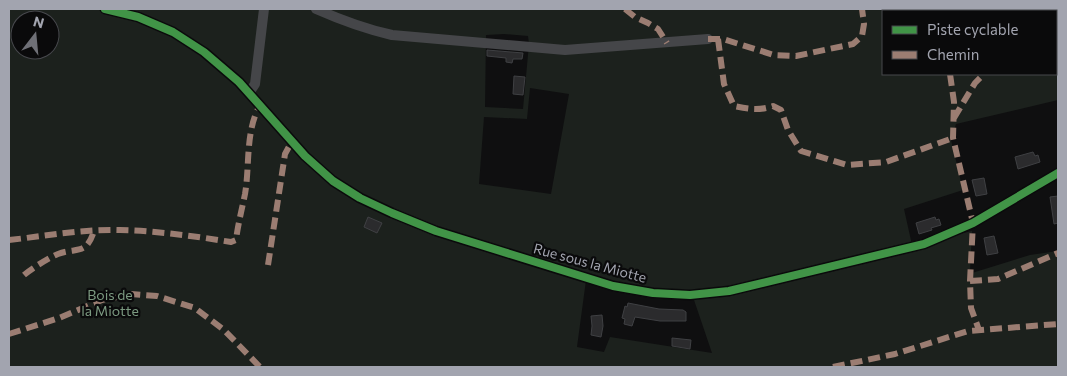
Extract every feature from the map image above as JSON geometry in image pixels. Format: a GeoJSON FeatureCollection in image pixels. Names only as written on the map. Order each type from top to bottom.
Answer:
{"type":"FeatureCollection","features":[{"type":"Feature","properties":{"kind":"street","name":"Rue sous la Miotte"},"geometry":{"type":"LineString","coordinates":[[105,9],[138,17],[172,32],[204,52],[249,92],[305,156],[333,181],[360,198],[392,214],[436,231],[613,286],[653,293],[690,295],[729,291],[924,244],[973,223],[1058,173]]}},
{"type":"Feature","properties":{"kind":"street"},"geometry":{"type":"LineString","coordinates":[[249,92],[255,84],[264,9]]}},
{"type":"Feature","properties":{"kind":"street"},"geometry":{"type":"LineString","coordinates":[[316,9],[365,28],[392,35],[565,50],[708,39]]}},
{"type":"Feature","properties":{"kind":"green space","name":"Bois de la Miotte"},"geometry":{"type":"Polygon","coordinates":[[[9,9],[1058,9],[1058,100],[956,124],[951,140],[963,190],[904,209],[912,245],[972,231],[970,272],[972,273],[1030,255],[1058,251],[1058,367],[9,367],[9,9]],[[486,35],[485,107],[523,109],[529,44],[528,36],[486,35]],[[530,88],[527,119],[484,117],[479,184],[551,194],[569,94],[530,88]],[[586,280],[577,347],[604,352],[610,337],[712,353],[693,297],[586,280]]]}},
{"type":"Feature","properties":{"kind":"building"},"geometry":{"type":"Polygon","coordinates":[[[487,50],[523,53],[522,59],[513,59],[512,63],[506,62],[506,58],[487,56],[487,50]]]}},
{"type":"Feature","properties":{"kind":"building"},"geometry":{"type":"Polygon","coordinates":[[[514,76],[525,77],[523,95],[513,94],[514,76]]]}},
{"type":"Feature","properties":{"kind":"building"},"geometry":{"type":"Polygon","coordinates":[[[1033,152],[1035,156],[1038,155],[1040,162],[1018,169],[1015,157],[1033,152]]]}},
{"type":"Feature","properties":{"kind":"building"},"geometry":{"type":"Polygon","coordinates":[[[984,178],[987,194],[976,196],[972,180],[984,178]]]}},
{"type":"Feature","properties":{"kind":"building"},"geometry":{"type":"Polygon","coordinates":[[[1058,196],[1058,223],[1054,224],[1050,197],[1058,196]]]}},
{"type":"Feature","properties":{"kind":"building"},"geometry":{"type":"Polygon","coordinates":[[[368,217],[382,223],[377,233],[364,227],[368,217]]]}},
{"type":"Feature","properties":{"kind":"building"},"geometry":{"type":"Polygon","coordinates":[[[935,217],[936,220],[939,219],[941,225],[919,234],[916,223],[935,217]]]}},
{"type":"Feature","properties":{"kind":"building"},"geometry":{"type":"Polygon","coordinates":[[[994,236],[998,253],[987,255],[984,238],[994,236]]]}},
{"type":"Feature","properties":{"kind":"building"},"geometry":{"type":"Polygon","coordinates":[[[628,303],[659,309],[683,310],[686,312],[686,321],[660,321],[635,317],[632,326],[624,324],[625,319],[622,318],[625,306],[627,307],[628,303]]]}},
{"type":"Feature","properties":{"kind":"building"},"geometry":{"type":"Polygon","coordinates":[[[602,315],[601,337],[591,335],[591,316],[602,315]]]}},
{"type":"Feature","properties":{"kind":"building"},"geometry":{"type":"Polygon","coordinates":[[[672,338],[691,340],[690,349],[672,346],[672,338]]]}},
{"type":"Feature","properties":{"kind":"marked path"},"geometry":{"type":"LineString","coordinates":[[625,9],[635,17],[658,29],[667,43]]}},
{"type":"Feature","properties":{"kind":"marked path"},"geometry":{"type":"LineString","coordinates":[[708,39],[723,39],[774,55],[796,56],[853,44],[862,36],[864,24],[862,9]]}},
{"type":"Feature","properties":{"kind":"marked path"},"geometry":{"type":"LineString","coordinates":[[718,39],[724,84],[734,106],[754,109],[773,106],[781,110],[788,130],[801,151],[847,165],[886,162],[953,138]]}},
{"type":"Feature","properties":{"kind":"marked path"},"geometry":{"type":"LineString","coordinates":[[950,75],[954,102],[953,138],[973,223],[970,281],[971,308],[979,330]]}},
{"type":"Feature","properties":{"kind":"marked path"},"geometry":{"type":"LineString","coordinates":[[954,118],[975,83],[983,75]]}},
{"type":"Feature","properties":{"kind":"marked path"},"geometry":{"type":"LineString","coordinates":[[9,240],[106,230],[162,233],[231,242],[236,240],[245,194],[250,137],[255,115],[260,105]]}},
{"type":"Feature","properties":{"kind":"marked path"},"geometry":{"type":"LineString","coordinates":[[268,265],[285,154],[292,141]]}},
{"type":"Feature","properties":{"kind":"marked path"},"geometry":{"type":"LineString","coordinates":[[24,275],[55,256],[84,247],[88,244],[94,231]]}},
{"type":"Feature","properties":{"kind":"marked path"},"geometry":{"type":"LineString","coordinates":[[970,281],[998,279],[1058,253]]}},
{"type":"Feature","properties":{"kind":"marked path"},"geometry":{"type":"LineString","coordinates":[[9,334],[59,318],[102,300],[131,294],[157,296],[195,308],[224,330],[260,367]]}},
{"type":"Feature","properties":{"kind":"marked path"},"geometry":{"type":"LineString","coordinates":[[833,367],[895,354],[968,331],[1058,324]]}},
{"type":"Feature","properties":{"kind":"cycle path"},"geometry":{"type":"LineString","coordinates":[[105,9],[138,17],[173,32],[204,52],[239,82],[305,156],[333,181],[360,198],[436,231],[613,286],[653,293],[690,295],[729,291],[924,244],[973,223],[1058,173]]}}]}
